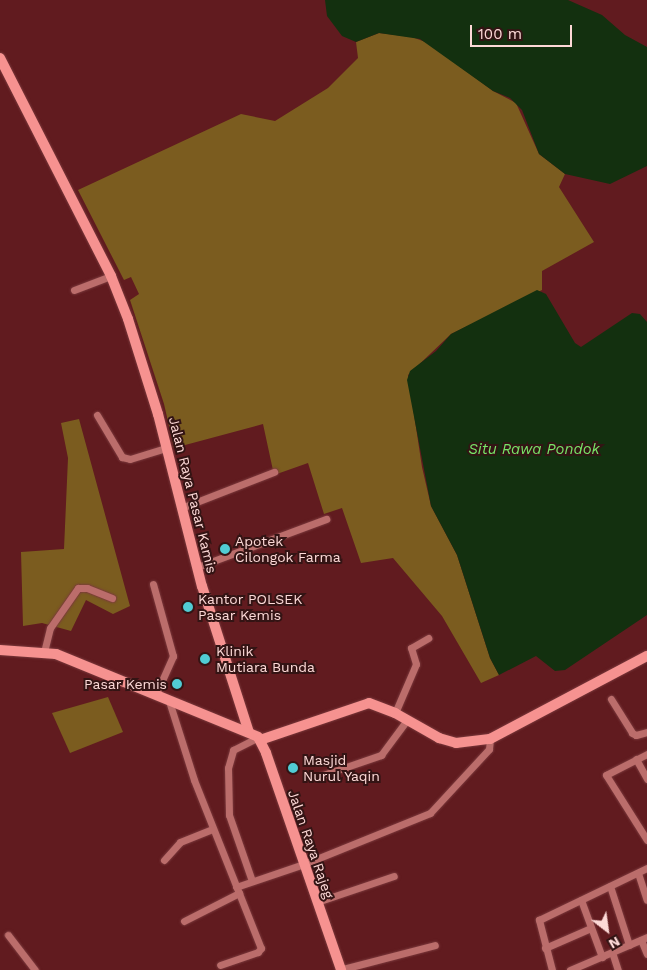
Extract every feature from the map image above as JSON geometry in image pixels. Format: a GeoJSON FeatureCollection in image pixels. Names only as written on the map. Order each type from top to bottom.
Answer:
{"type":"FeatureCollection","features":[{"type":"Feature","properties":{"kind":"main road","name":"Jalan Raya Pasar Kamis"},"geometry":{"type":"LineString","coordinates":[[0,58],[111,276],[150,384],[197,567],[256,736]]}},
{"type":"Feature","properties":{"kind":"main road"},"geometry":{"type":"LineString","coordinates":[[0,650],[44,652],[100,670],[256,736],[361,704],[374,703],[453,742],[490,739],[647,656]]}},
{"type":"Feature","properties":{"kind":"main road","name":"Jalan Raya Rajeg"},"geometry":{"type":"LineString","coordinates":[[256,736],[304,864],[340,970]]}},
{"type":"Feature","properties":{"kind":"street"},"geometry":{"type":"LineString","coordinates":[[74,290],[111,276]]}},
{"type":"Feature","properties":{"kind":"street"},"geometry":{"type":"LineString","coordinates":[[97,415],[122,457],[130,459],[165,448]]}},
{"type":"Feature","properties":{"kind":"street"},"geometry":{"type":"LineString","coordinates":[[181,508],[274,472]]}},
{"type":"Feature","properties":{"kind":"street"},"geometry":{"type":"LineString","coordinates":[[197,567],[326,519]]}},
{"type":"Feature","properties":{"kind":"street"},"geometry":{"type":"LineString","coordinates":[[154,584],[173,656],[156,694]]}},
{"type":"Feature","properties":{"kind":"street"},"geometry":{"type":"LineString","coordinates":[[44,652],[50,628],[78,588],[87,588],[112,598]]}},
{"type":"Feature","properties":{"kind":"street"},"geometry":{"type":"LineString","coordinates":[[395,713],[416,664],[411,648],[428,638]]}},
{"type":"Feature","properties":{"kind":"street"},"geometry":{"type":"LineString","coordinates":[[611,699],[632,733],[636,735],[647,732]]}},
{"type":"Feature","properties":{"kind":"street"},"geometry":{"type":"LineString","coordinates":[[170,701],[212,829],[261,949],[220,965]]}},
{"type":"Feature","properties":{"kind":"street"},"geometry":{"type":"LineString","coordinates":[[320,776],[381,755],[408,720]]}},
{"type":"Feature","properties":{"kind":"street"},"geometry":{"type":"LineString","coordinates":[[252,881],[232,827],[227,793],[233,750],[256,736]]}},
{"type":"Feature","properties":{"kind":"street"},"geometry":{"type":"LineString","coordinates":[[184,921],[252,881],[304,864],[430,813],[489,749],[490,739]]}},
{"type":"Feature","properties":{"kind":"street"},"geometry":{"type":"LineString","coordinates":[[647,754],[606,775],[647,840]]}},
{"type":"Feature","properties":{"kind":"street"},"geometry":{"type":"LineString","coordinates":[[636,759],[647,779]]}},
{"type":"Feature","properties":{"kind":"street"},"geometry":{"type":"LineString","coordinates":[[164,860],[180,842],[212,829]]}},
{"type":"Feature","properties":{"kind":"street"},"geometry":{"type":"LineString","coordinates":[[552,970],[538,920],[647,868]]}},
{"type":"Feature","properties":{"kind":"street"},"geometry":{"type":"LineString","coordinates":[[638,873],[647,900]]}},
{"type":"Feature","properties":{"kind":"street"},"geometry":{"type":"LineString","coordinates":[[317,902],[394,876]]}},
{"type":"Feature","properties":{"kind":"street"},"geometry":{"type":"LineString","coordinates":[[610,886],[629,945]]}},
{"type":"Feature","properties":{"kind":"street"},"geometry":{"type":"LineString","coordinates":[[581,900],[602,956]]}},
{"type":"Feature","properties":{"kind":"street"},"geometry":{"type":"LineString","coordinates":[[545,948],[592,928]]}},
{"type":"Feature","properties":{"kind":"street"},"geometry":{"type":"LineString","coordinates":[[8,935],[36,970]]}},
{"type":"Feature","properties":{"kind":"street"},"geometry":{"type":"LineString","coordinates":[[570,970],[644,938],[647,954]]}},
{"type":"Feature","properties":{"kind":"street"},"geometry":{"type":"LineString","coordinates":[[340,970],[435,946]]}},
{"type":"Feature","properties":{"kind":"street"},"geometry":{"type":"LineString","coordinates":[[612,952],[618,970]]}},
{"type":"Feature","properties":{"kind":"shaded area"},"geometry":{"type":"Polygon","coordinates":[[[379,33],[412,37],[428,43],[493,91],[516,103],[539,154],[565,174],[559,187],[594,242],[542,271],[542,290],[451,334],[408,375],[422,467],[431,506],[457,555],[490,658],[499,675],[481,683],[442,616],[393,558],[361,563],[342,508],[324,514],[308,463],[274,475],[263,424],[174,448],[164,404],[130,300],[139,294],[131,277],[124,280],[78,190],[241,114],[275,121],[328,88],[358,58],[356,42],[379,33]]]}},
{"type":"Feature","properties":{"kind":"shaded area"},"geometry":{"type":"Polygon","coordinates":[[[79,419],[130,606],[113,614],[86,600],[71,631],[42,623],[23,626],[21,552],[64,549],[68,458],[61,423],[79,419]]]}},
{"type":"Feature","properties":{"kind":"shaded area"},"geometry":{"type":"Polygon","coordinates":[[[108,697],[123,732],[70,753],[52,713],[108,697]]]}},
{"type":"Feature","properties":{"kind":"water"},"geometry":{"type":"Polygon","coordinates":[[[325,0],[568,0],[602,15],[625,35],[647,47],[647,166],[610,184],[565,174],[539,154],[522,110],[510,98],[493,91],[420,39],[379,33],[356,42],[342,36],[327,16],[325,0]]]}},
{"type":"Feature","properties":{"kind":"water","name":"Situ Rawa Pondok"},"geometry":{"type":"Polygon","coordinates":[[[537,290],[546,294],[575,343],[581,347],[632,313],[640,314],[647,322],[647,615],[565,670],[555,671],[536,656],[499,675],[490,658],[457,555],[431,506],[407,380],[410,371],[436,351],[451,334],[537,290]]]}},
{"type":"Feature","properties":{"kind":"place","name":"Apotek Cilongok Farma"},"geometry":{"type":"Point","coordinates":[225,549]}},
{"type":"Feature","properties":{"kind":"place","name":"Kantor POLSEK Pasar Kemis"},"geometry":{"type":"Point","coordinates":[188,607]}},
{"type":"Feature","properties":{"kind":"place","name":"Klinik Mutiara Bunda"},"geometry":{"type":"Point","coordinates":[205,659]}},
{"type":"Feature","properties":{"kind":"place","name":"Pasar Kemis"},"geometry":{"type":"Point","coordinates":[177,684]}},
{"type":"Feature","properties":{"kind":"place","name":"Masjid Nurul Yaqin"},"geometry":{"type":"Point","coordinates":[293,768]}}]}
